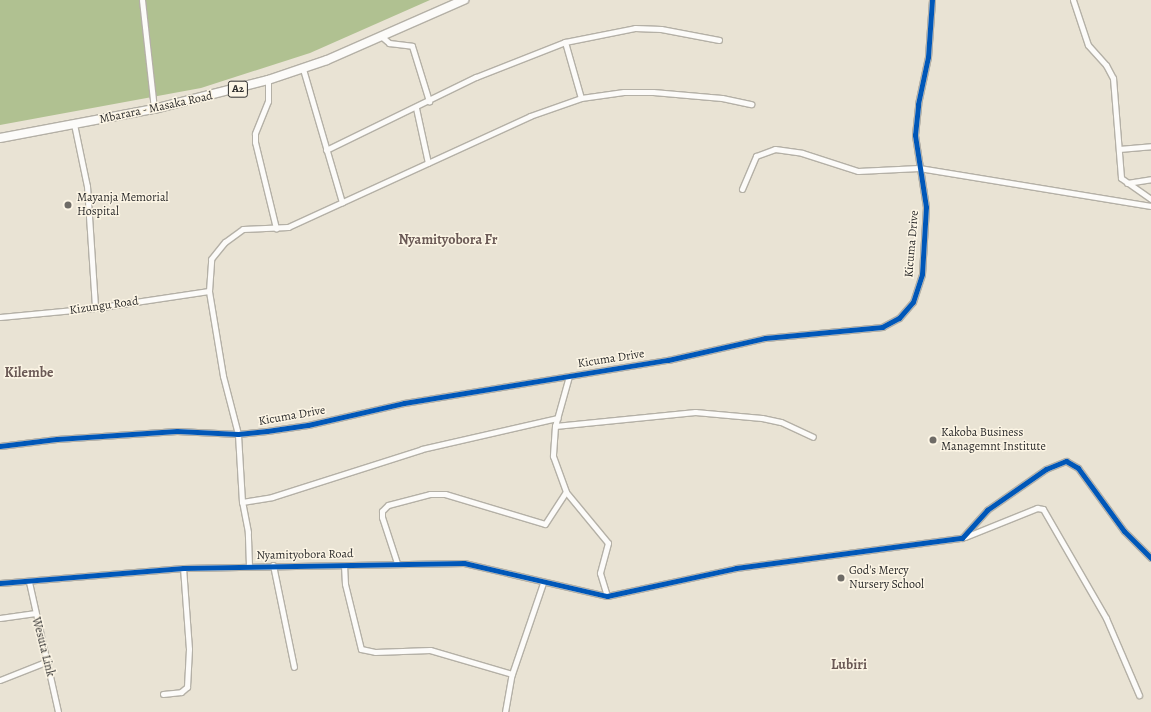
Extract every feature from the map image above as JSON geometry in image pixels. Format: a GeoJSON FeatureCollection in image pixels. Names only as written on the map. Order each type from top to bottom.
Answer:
{"type":"FeatureCollection","features":[{"type":"Feature","properties":{"kind":"main road","name":"Mbarara - Masaka Road"},"geometry":{"type":"LineString","coordinates":[[0,138],[154,109],[268,80],[303,69],[464,0]]}},
{"type":"Feature","properties":{"kind":"street"},"geometry":{"type":"LineString","coordinates":[[142,0],[154,109]]}},
{"type":"Feature","properties":{"kind":"street","name":"Kicuma Drive"},"geometry":{"type":"LineString","coordinates":[[0,446],[57,438],[177,431],[238,434],[308,425],[404,403],[668,360],[765,338],[882,327],[899,318],[913,302],[922,274],[926,207],[915,135],[918,104],[928,50],[932,0]]}},
{"type":"Feature","properties":{"kind":"street"},"geometry":{"type":"LineString","coordinates":[[1073,0],[1088,45],[1106,65],[1113,78],[1120,150],[1121,178],[1151,199]]}},
{"type":"Feature","properties":{"kind":"street"},"geometry":{"type":"LineString","coordinates":[[326,150],[416,108],[476,77],[564,42],[635,28],[662,29],[719,40]]}},
{"type":"Feature","properties":{"kind":"street"},"geometry":{"type":"LineString","coordinates":[[381,36],[389,44],[412,46],[429,101]]}},
{"type":"Feature","properties":{"kind":"street"},"geometry":{"type":"LineString","coordinates":[[564,42],[581,98]]}},
{"type":"Feature","properties":{"kind":"street"},"geometry":{"type":"LineString","coordinates":[[303,69],[342,202]]}},
{"type":"Feature","properties":{"kind":"street"},"geometry":{"type":"LineString","coordinates":[[268,80],[268,101],[255,134],[255,142],[276,228]]}},
{"type":"Feature","properties":{"kind":"street"},"geometry":{"type":"LineString","coordinates":[[249,566],[248,532],[242,502],[238,434],[217,347],[209,291],[211,259],[225,242],[243,229],[288,227],[530,116],[581,98],[624,92],[652,92],[722,98],[751,104]]}},
{"type":"Feature","properties":{"kind":"street"},"geometry":{"type":"LineString","coordinates":[[416,108],[428,163]]}},
{"type":"Feature","properties":{"kind":"street"},"geometry":{"type":"LineString","coordinates":[[74,124],[87,186],[95,308]]}},
{"type":"Feature","properties":{"kind":"street"},"geometry":{"type":"LineString","coordinates":[[1120,150],[1151,146]]}},
{"type":"Feature","properties":{"kind":"street"},"geometry":{"type":"LineString","coordinates":[[742,189],[756,156],[775,149],[802,153],[858,171],[919,168],[1151,206]]}},
{"type":"Feature","properties":{"kind":"street"},"geometry":{"type":"LineString","coordinates":[[1127,183],[1151,179]]}},
{"type":"Feature","properties":{"kind":"street","name":"Kizungu Road"},"geometry":{"type":"LineString","coordinates":[[0,317],[95,308],[209,291]]}},
{"type":"Feature","properties":{"kind":"street"},"geometry":{"type":"LineString","coordinates":[[569,376],[555,426],[553,456],[566,492],[608,543],[600,572],[607,596],[736,568],[962,538],[1037,508],[1044,509],[1106,618],[1139,695]]}},
{"type":"Feature","properties":{"kind":"street"},"geometry":{"type":"LineString","coordinates":[[555,426],[695,412],[774,421],[813,437]]}},
{"type":"Feature","properties":{"kind":"street"},"geometry":{"type":"LineString","coordinates":[[242,502],[272,497],[422,449],[557,418]]}},
{"type":"Feature","properties":{"kind":"street"},"geometry":{"type":"LineString","coordinates":[[962,538],[987,510],[1046,469],[1066,461],[1078,468],[1124,531],[1151,558]]}},
{"type":"Feature","properties":{"kind":"street"},"geometry":{"type":"LineString","coordinates":[[397,562],[382,517],[382,511],[388,505],[430,494],[445,494],[545,524],[566,492]]}},
{"type":"Feature","properties":{"kind":"street","name":"Nyamityobora Road"},"geometry":{"type":"LineString","coordinates":[[0,583],[29,582],[182,568],[273,565],[344,565],[397,562],[464,563],[543,583],[607,596]]}},
{"type":"Feature","properties":{"kind":"street"},"geometry":{"type":"LineString","coordinates":[[273,565],[294,667]]}},
{"type":"Feature","properties":{"kind":"street"},"geometry":{"type":"LineString","coordinates":[[344,565],[345,584],[361,649],[375,652],[420,648],[440,652],[512,674]]}},
{"type":"Feature","properties":{"kind":"street"},"geometry":{"type":"LineString","coordinates":[[163,694],[181,692],[187,687],[189,649],[182,568]]}},
{"type":"Feature","properties":{"kind":"street","name":"Wesuta Link"},"geometry":{"type":"LineString","coordinates":[[29,582],[34,613],[48,661],[58,712]]}},
{"type":"Feature","properties":{"kind":"street"},"geometry":{"type":"LineString","coordinates":[[505,712],[512,674],[543,583]]}},
{"type":"Feature","properties":{"kind":"street"},"geometry":{"type":"LineString","coordinates":[[0,618],[34,613]]}},
{"type":"Feature","properties":{"kind":"street"},"geometry":{"type":"LineString","coordinates":[[0,680],[48,661]]}},
{"type":"Feature","properties":{"kind":"green space"},"geometry":{"type":"Polygon","coordinates":[[[0,0],[430,0],[310,53],[201,88],[0,125],[0,0]]]}},
{"type":"Feature","properties":{"kind":"cycle path"},"geometry":{"type":"LineString","coordinates":[[0,446],[57,439],[177,431],[238,434],[267,431],[308,425],[404,403],[668,360],[765,338],[882,327],[899,318],[913,302],[922,274],[926,207],[915,135],[918,104],[928,57],[932,0]]}},
{"type":"Feature","properties":{"kind":"cycle path"},"geometry":{"type":"LineString","coordinates":[[0,583],[183,568],[464,563],[607,596],[736,568],[962,538],[987,510],[1046,469],[1066,461],[1078,468],[1124,531],[1151,558]]}},
{"type":"Feature","properties":{"kind":"place","name":"Mayanja Memorial Hospital"},"geometry":{"type":"Point","coordinates":[68,205]}},
{"type":"Feature","properties":{"kind":"place","name":"Kakoba Business Managemnt Institute"},"geometry":{"type":"Point","coordinates":[933,440]}},
{"type":"Feature","properties":{"kind":"place","name":"God's Mercy Nursery School"},"geometry":{"type":"Point","coordinates":[841,578]}},
{"type":"Feature","properties":{"kind":"district","name":"Nyamityobora Fr"},"geometry":{"type":"Point","coordinates":[448,240]}},
{"type":"Feature","properties":{"kind":"district","name":"Kilembe"},"geometry":{"type":"Point","coordinates":[29,373]}},
{"type":"Feature","properties":{"kind":"district","name":"Lubiri"},"geometry":{"type":"Point","coordinates":[849,665]}}]}
